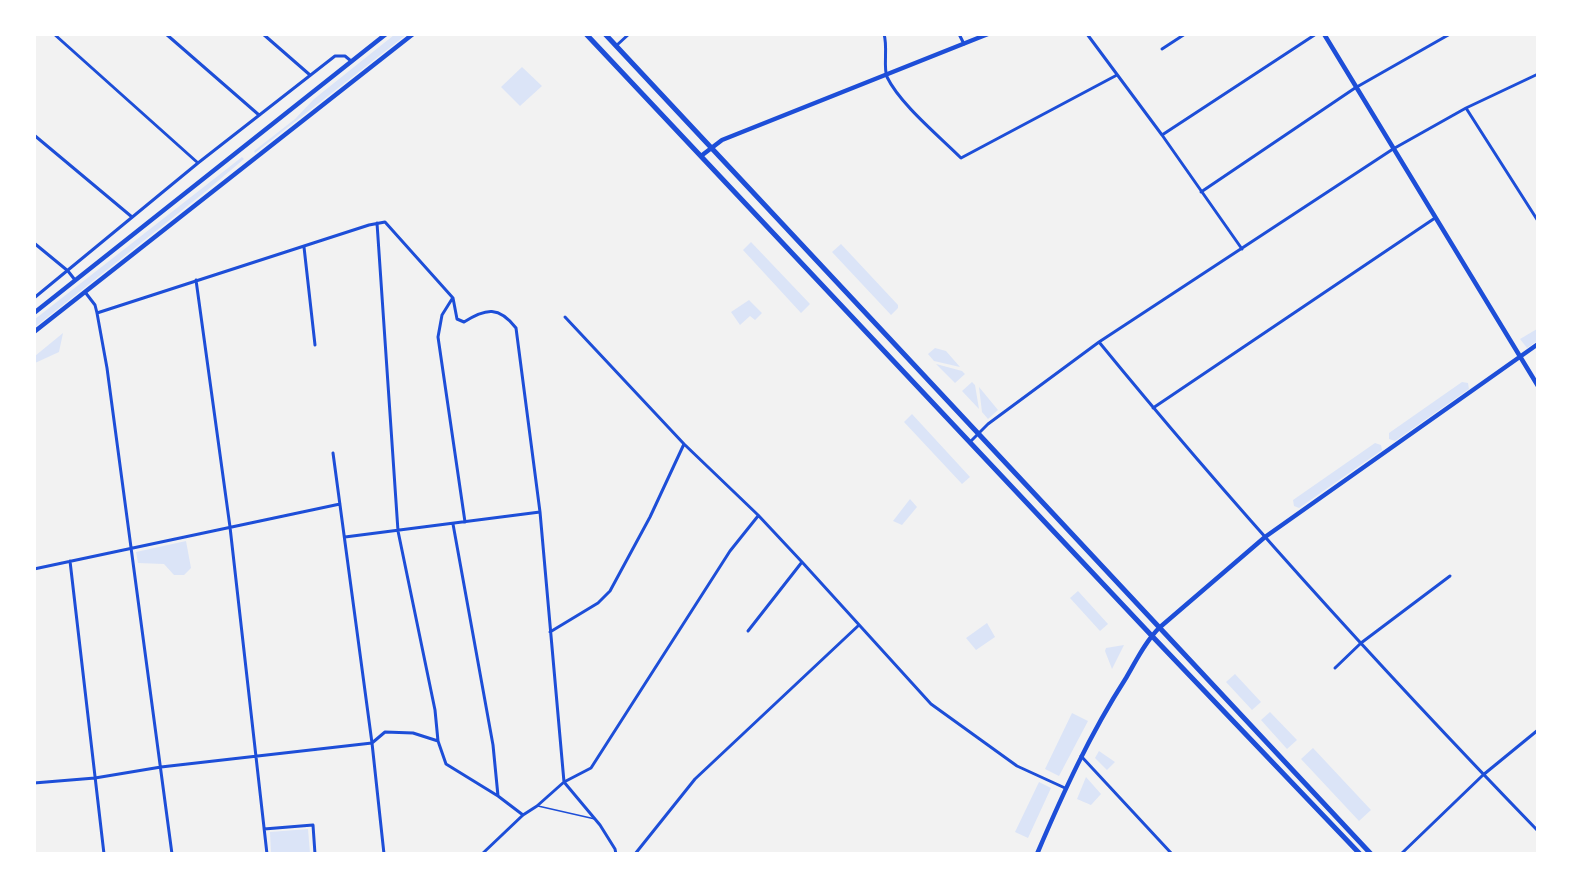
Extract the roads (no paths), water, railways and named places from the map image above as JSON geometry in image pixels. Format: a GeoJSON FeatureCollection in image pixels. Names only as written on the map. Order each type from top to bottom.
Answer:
{"type":"FeatureCollection","features":[{"type":"Feature","properties":{"kind":"main road"},"geometry":{"type":"LineString","coordinates":[[34,313],[386,34]]}},
{"type":"Feature","properties":{"kind":"main road"},"geometry":{"type":"LineString","coordinates":[[34,332],[413,34]]}},
{"type":"Feature","properties":{"kind":"main road"},"geometry":{"type":"LineString","coordinates":[[586,34],[1360,854]]}},
{"type":"Feature","properties":{"kind":"main road"},"geometry":{"type":"LineString","coordinates":[[604,34],[1371,854]]}},
{"type":"Feature","properties":{"kind":"main road"},"geometry":{"type":"LineString","coordinates":[[701,156],[722,141],[988,34]]}},
{"type":"Feature","properties":{"kind":"main road"},"geometry":{"type":"LineString","coordinates":[[1324,34],[1538,386]]}},
{"type":"Feature","properties":{"kind":"main road"},"geometry":{"type":"LineString","coordinates":[[244,148],[254,160]]}},
{"type":"Feature","properties":{"kind":"main road"},"geometry":{"type":"LineString","coordinates":[[1037,854],[1081,756],[1152,636],[1159,628],[1265,537],[1538,344]]}},
{"type":"Feature","properties":{"kind":"street"},"geometry":{"type":"LineString","coordinates":[[54,34],[198,163]]}},
{"type":"Feature","properties":{"kind":"street"},"geometry":{"type":"LineString","coordinates":[[166,34],[259,114]]}},
{"type":"Feature","properties":{"kind":"street"},"geometry":{"type":"LineString","coordinates":[[262,34],[310,75]]}},
{"type":"Feature","properties":{"kind":"street"},"geometry":{"type":"LineString","coordinates":[[616,46],[628,34]]}},
{"type":"Feature","properties":{"kind":"street"},"geometry":{"type":"LineString","coordinates":[[884,34],[886,75],[904,101],[961,158],[1117,75]]}},
{"type":"Feature","properties":{"kind":"street"},"geometry":{"type":"LineString","coordinates":[[959,34],[964,44]]}},
{"type":"Feature","properties":{"kind":"street"},"geometry":{"type":"LineString","coordinates":[[1087,34],[1242,249]]}},
{"type":"Feature","properties":{"kind":"street"},"geometry":{"type":"LineString","coordinates":[[1162,49],[1185,34]]}},
{"type":"Feature","properties":{"kind":"street"},"geometry":{"type":"LineString","coordinates":[[1162,135],[1316,34]]}},
{"type":"Feature","properties":{"kind":"street"},"geometry":{"type":"LineString","coordinates":[[1201,192],[1355,88],[1450,35]]}},
{"type":"Feature","properties":{"kind":"street"},"geometry":{"type":"LineString","coordinates":[[34,298],[132,216],[335,56],[345,56],[352,62]]}},
{"type":"Feature","properties":{"kind":"street"},"geometry":{"type":"LineString","coordinates":[[970,442],[988,424],[1099,342],[1393,149],[1466,108],[1538,74]]}},
{"type":"Feature","properties":{"kind":"street"},"geometry":{"type":"LineString","coordinates":[[1466,108],[1538,221]]}},
{"type":"Feature","properties":{"kind":"street"},"geometry":{"type":"LineString","coordinates":[[34,135],[132,216]]}},
{"type":"Feature","properties":{"kind":"street"},"geometry":{"type":"LineString","coordinates":[[1153,408],[1435,218]]}},
{"type":"Feature","properties":{"kind":"street"},"geometry":{"type":"LineString","coordinates":[[97,313],[196,279],[385,222],[453,298],[457,319],[464,322],[472,316],[491,311],[509,318],[516,328],[540,512],[564,782],[595,819],[616,854]]}},
{"type":"Feature","properties":{"kind":"street"},"geometry":{"type":"LineString","coordinates":[[376,223],[398,531],[435,710],[438,741],[446,764],[498,796],[523,815]]}},
{"type":"Feature","properties":{"kind":"street"},"geometry":{"type":"LineString","coordinates":[[34,243],[68,271],[75,280]]}},
{"type":"Feature","properties":{"kind":"street"},"geometry":{"type":"LineString","coordinates":[[304,247],[315,345]]}},
{"type":"Feature","properties":{"kind":"street"},"geometry":{"type":"LineString","coordinates":[[196,279],[230,526],[267,854]]}},
{"type":"Feature","properties":{"kind":"street"},"geometry":{"type":"LineString","coordinates":[[85,292],[95,304],[107,368],[172,854]]}},
{"type":"Feature","properties":{"kind":"street"},"geometry":{"type":"LineString","coordinates":[[453,298],[442,315],[438,337],[465,522]]}},
{"type":"Feature","properties":{"kind":"street"},"geometry":{"type":"LineString","coordinates":[[565,317],[684,444],[758,515],[931,704],[1017,766],[1065,788]]}},
{"type":"Feature","properties":{"kind":"street"},"geometry":{"type":"LineString","coordinates":[[1099,342],[1265,537],[1483,775],[1538,831]]}},
{"type":"Feature","properties":{"kind":"street"},"geometry":{"type":"LineString","coordinates":[[550,632],[598,603],[610,591],[650,517],[684,444]]}},
{"type":"Feature","properties":{"kind":"street"},"geometry":{"type":"LineString","coordinates":[[333,453],[372,742],[384,854]]}},
{"type":"Feature","properties":{"kind":"street"},"geometry":{"type":"LineString","coordinates":[[34,569],[340,504]]}},
{"type":"Feature","properties":{"kind":"street"},"geometry":{"type":"LineString","coordinates":[[345,537],[540,512]]}},
{"type":"Feature","properties":{"kind":"street"},"geometry":{"type":"LineString","coordinates":[[482,854],[523,815],[564,782],[591,768],[730,551],[758,515]]}},
{"type":"Feature","properties":{"kind":"street"},"geometry":{"type":"LineString","coordinates":[[453,524],[493,745],[498,796]]}},
{"type":"Feature","properties":{"kind":"street"},"geometry":{"type":"LineString","coordinates":[[70,561],[104,854]]}},
{"type":"Feature","properties":{"kind":"street"},"geometry":{"type":"LineString","coordinates":[[748,631],[802,562]]}},
{"type":"Feature","properties":{"kind":"street"},"geometry":{"type":"LineString","coordinates":[[1335,668],[1361,643],[1450,576]]}},
{"type":"Feature","properties":{"kind":"street"},"geometry":{"type":"LineString","coordinates":[[635,854],[696,779],[859,625]]}},
{"type":"Feature","properties":{"kind":"street"},"geometry":{"type":"LineString","coordinates":[[1401,854],[1483,775],[1538,730]]}},
{"type":"Feature","properties":{"kind":"street"},"geometry":{"type":"LineString","coordinates":[[34,783],[95,778],[161,767],[372,742],[385,732],[413,733],[438,741]]}},
{"type":"Feature","properties":{"kind":"street"},"geometry":{"type":"LineString","coordinates":[[1081,756],[1172,854]]}},
{"type":"Feature","properties":{"kind":"street"},"geometry":{"type":"LineString","coordinates":[[264,829],[313,825],[315,854]]}},
{"type":"Feature","properties":{"kind":"lane"},"geometry":{"type":"LineString","coordinates":[[537,806],[595,819]]}}]}
